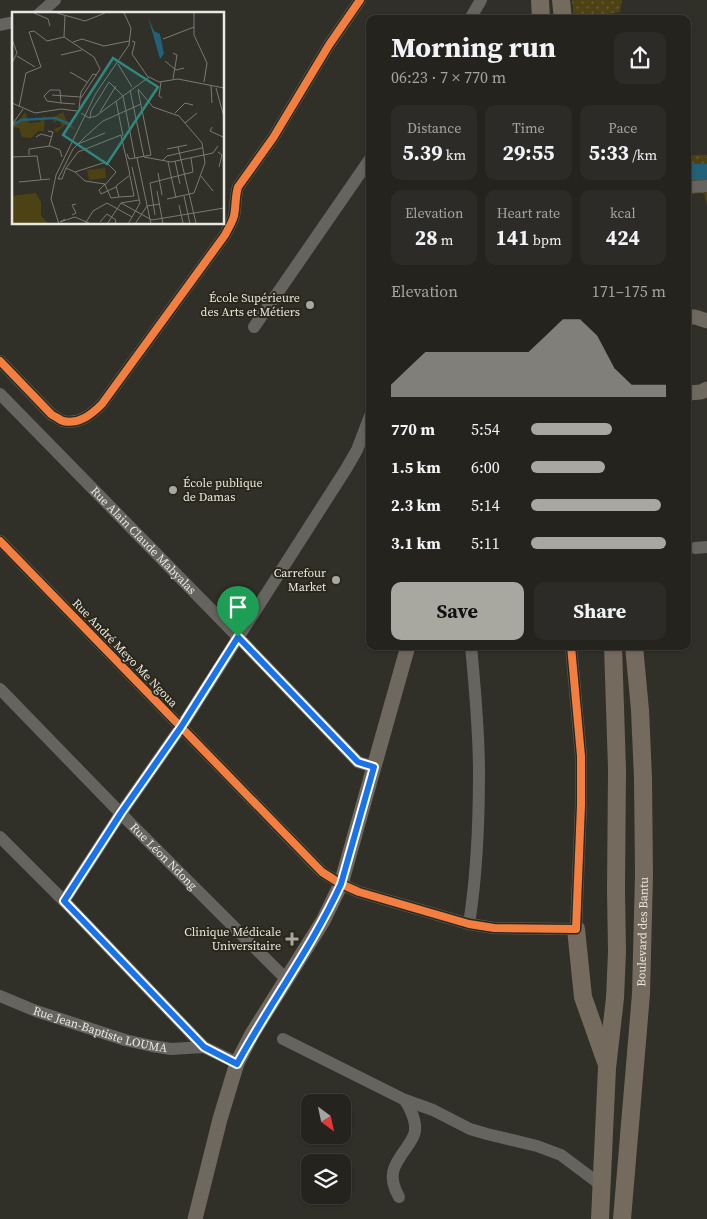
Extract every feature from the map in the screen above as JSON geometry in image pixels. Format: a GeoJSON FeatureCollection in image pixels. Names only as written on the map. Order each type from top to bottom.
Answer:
{"type":"FeatureCollection","features":[{"type":"Feature","properties":{"kind":"highway"},"geometry":{"type":"LineString","coordinates":[[540,0],[542,15]]}},
{"type":"Feature","properties":{"kind":"highway"},"geometry":{"type":"LineString","coordinates":[[561,0],[563,15]]}},
{"type":"Feature","properties":{"kind":"highway","name":"Boulevard des Bantu"},"geometry":{"type":"LineString","coordinates":[[600,1219],[608,1068],[615,998],[617,952],[617,769],[613,650]]}},
{"type":"Feature","properties":{"kind":"highway","name":"Boulevard des Bantu"},"geometry":{"type":"LineString","coordinates":[[622,1219],[641,994],[642,950],[643,778],[640,710],[634,650]]}},
{"type":"Feature","properties":{"kind":"highway"},"geometry":{"type":"LineString","coordinates":[[576,930],[584,997],[608,1068]]}},
{"type":"Feature","properties":{"kind":"main road"},"geometry":{"type":"LineString","coordinates":[[691,317],[707,321]]}},
{"type":"Feature","properties":{"kind":"main road"},"geometry":{"type":"LineString","coordinates":[[691,393],[707,389]]}},
{"type":"Feature","properties":{"kind":"main road"},"geometry":{"type":"LineString","coordinates":[[691,393],[707,403]]}},
{"type":"Feature","properties":{"kind":"main road"},"geometry":{"type":"LineString","coordinates":[[195,1219],[220,1119],[237,1064],[252,1034],[323,921],[341,884],[407,650]]}},
{"type":"Feature","properties":{"kind":"street"},"geometry":{"type":"LineString","coordinates":[[41,12],[55,0]]}},
{"type":"Feature","properties":{"kind":"street"},"geometry":{"type":"LineString","coordinates":[[0,361],[52,415],[63,421],[76,421],[90,415],[102,404],[224,235],[234,216],[235,195],[238,187],[273,138],[329,45],[360,0]]}},
{"type":"Feature","properties":{"kind":"street"},"geometry":{"type":"LineString","coordinates":[[472,15],[481,0]]}},
{"type":"Feature","properties":{"kind":"street"},"geometry":{"type":"LineString","coordinates":[[479,15],[481,0]]}},
{"type":"Feature","properties":{"kind":"street"},"geometry":{"type":"LineString","coordinates":[[254,327],[366,165]]}},
{"type":"Feature","properties":{"kind":"street"},"geometry":{"type":"LineString","coordinates":[[691,187],[707,186]]}},
{"type":"Feature","properties":{"kind":"street","name":"Rue Alain Claude Mabyalas"},"geometry":{"type":"LineString","coordinates":[[0,394],[358,762],[374,767]]}},
{"type":"Feature","properties":{"kind":"street"},"geometry":{"type":"LineString","coordinates":[[64,901],[121,813],[181,727],[346,468],[357,450],[366,426]]}},
{"type":"Feature","properties":{"kind":"street","name":"Rue André Meyo Me Ngoua"},"geometry":{"type":"LineString","coordinates":[[0,541],[322,872],[341,884],[359,892],[469,924],[494,928],[576,930]]}},
{"type":"Feature","properties":{"kind":"street"},"geometry":{"type":"LineString","coordinates":[[469,924],[477,840],[479,772],[471,650]]}},
{"type":"Feature","properties":{"kind":"street"},"geometry":{"type":"LineString","coordinates":[[571,650],[582,756],[576,930]]}},
{"type":"Feature","properties":{"kind":"street","name":"Rue Léon Ndong"},"geometry":{"type":"LineString","coordinates":[[0,689],[287,980]]}},
{"type":"Feature","properties":{"kind":"street"},"geometry":{"type":"LineString","coordinates":[[0,837],[204,1047],[237,1064]]}},
{"type":"Feature","properties":{"kind":"street","name":"Rue Jean-Baptiste LOUMA"},"geometry":{"type":"LineString","coordinates":[[0,996],[36,1011],[125,1040],[171,1049],[204,1047]]}},
{"type":"Feature","properties":{"kind":"street"},"geometry":{"type":"LineString","coordinates":[[283,1039],[405,1100],[433,1110],[470,1129],[537,1146],[561,1155],[601,1185]]}},
{"type":"Feature","properties":{"kind":"street"},"geometry":{"type":"LineString","coordinates":[[399,1197],[392,1180],[393,1172],[411,1141],[415,1130],[410,1109],[405,1100]]}},
{"type":"Feature","properties":{"kind":"shaded area"},"geometry":{"type":"Polygon","coordinates":[[[572,0],[622,0],[620,12],[603,15],[574,15],[572,0]]]}},
{"type":"Feature","properties":{"kind":"shaded area"},"geometry":{"type":"Polygon","coordinates":[[[691,155],[707,155],[707,207],[704,193],[691,194],[691,155]]]}},
{"type":"Feature","properties":{"kind":"waterway"},"geometry":{"type":"LineString","coordinates":[[691,172],[707,172]]}},
{"type":"Feature","properties":{"kind":"cycle path"},"geometry":{"type":"LineString","coordinates":[[0,361],[52,415],[62,420],[69,422],[80,420],[102,404],[225,235],[234,216],[238,187],[273,138],[329,45],[360,0]]}},
{"type":"Feature","properties":{"kind":"cycle path"},"geometry":{"type":"LineString","coordinates":[[0,541],[322,872],[341,884],[359,892],[469,924],[494,928],[576,929],[581,756],[571,650]]}},
{"type":"Feature","properties":{"kind":"place","name":"École Supérieure des Arts et Métiers"},"geometry":{"type":"Point","coordinates":[310,305]}},
{"type":"Feature","properties":{"kind":"place","name":"École publique de Damas"},"geometry":{"type":"Point","coordinates":[173,490]}},
{"type":"Feature","properties":{"kind":"place","name":"Carrefour Market"},"geometry":{"type":"Point","coordinates":[336,580]}},
{"type":"Feature","properties":{"kind":"place","name":"Clinique Médicale Universitaire"},"geometry":{"type":"Point","coordinates":[292,939]}},
{"type":"Feature","properties":{"kind":"route"},"geometry":{"type":"LineString","coordinates":[[238,637],[358,762],[374,767],[341,884],[334,901],[252,1034],[237,1064],[204,1047],[64,901],[121,813],[181,727],[238,637]]}}]}
